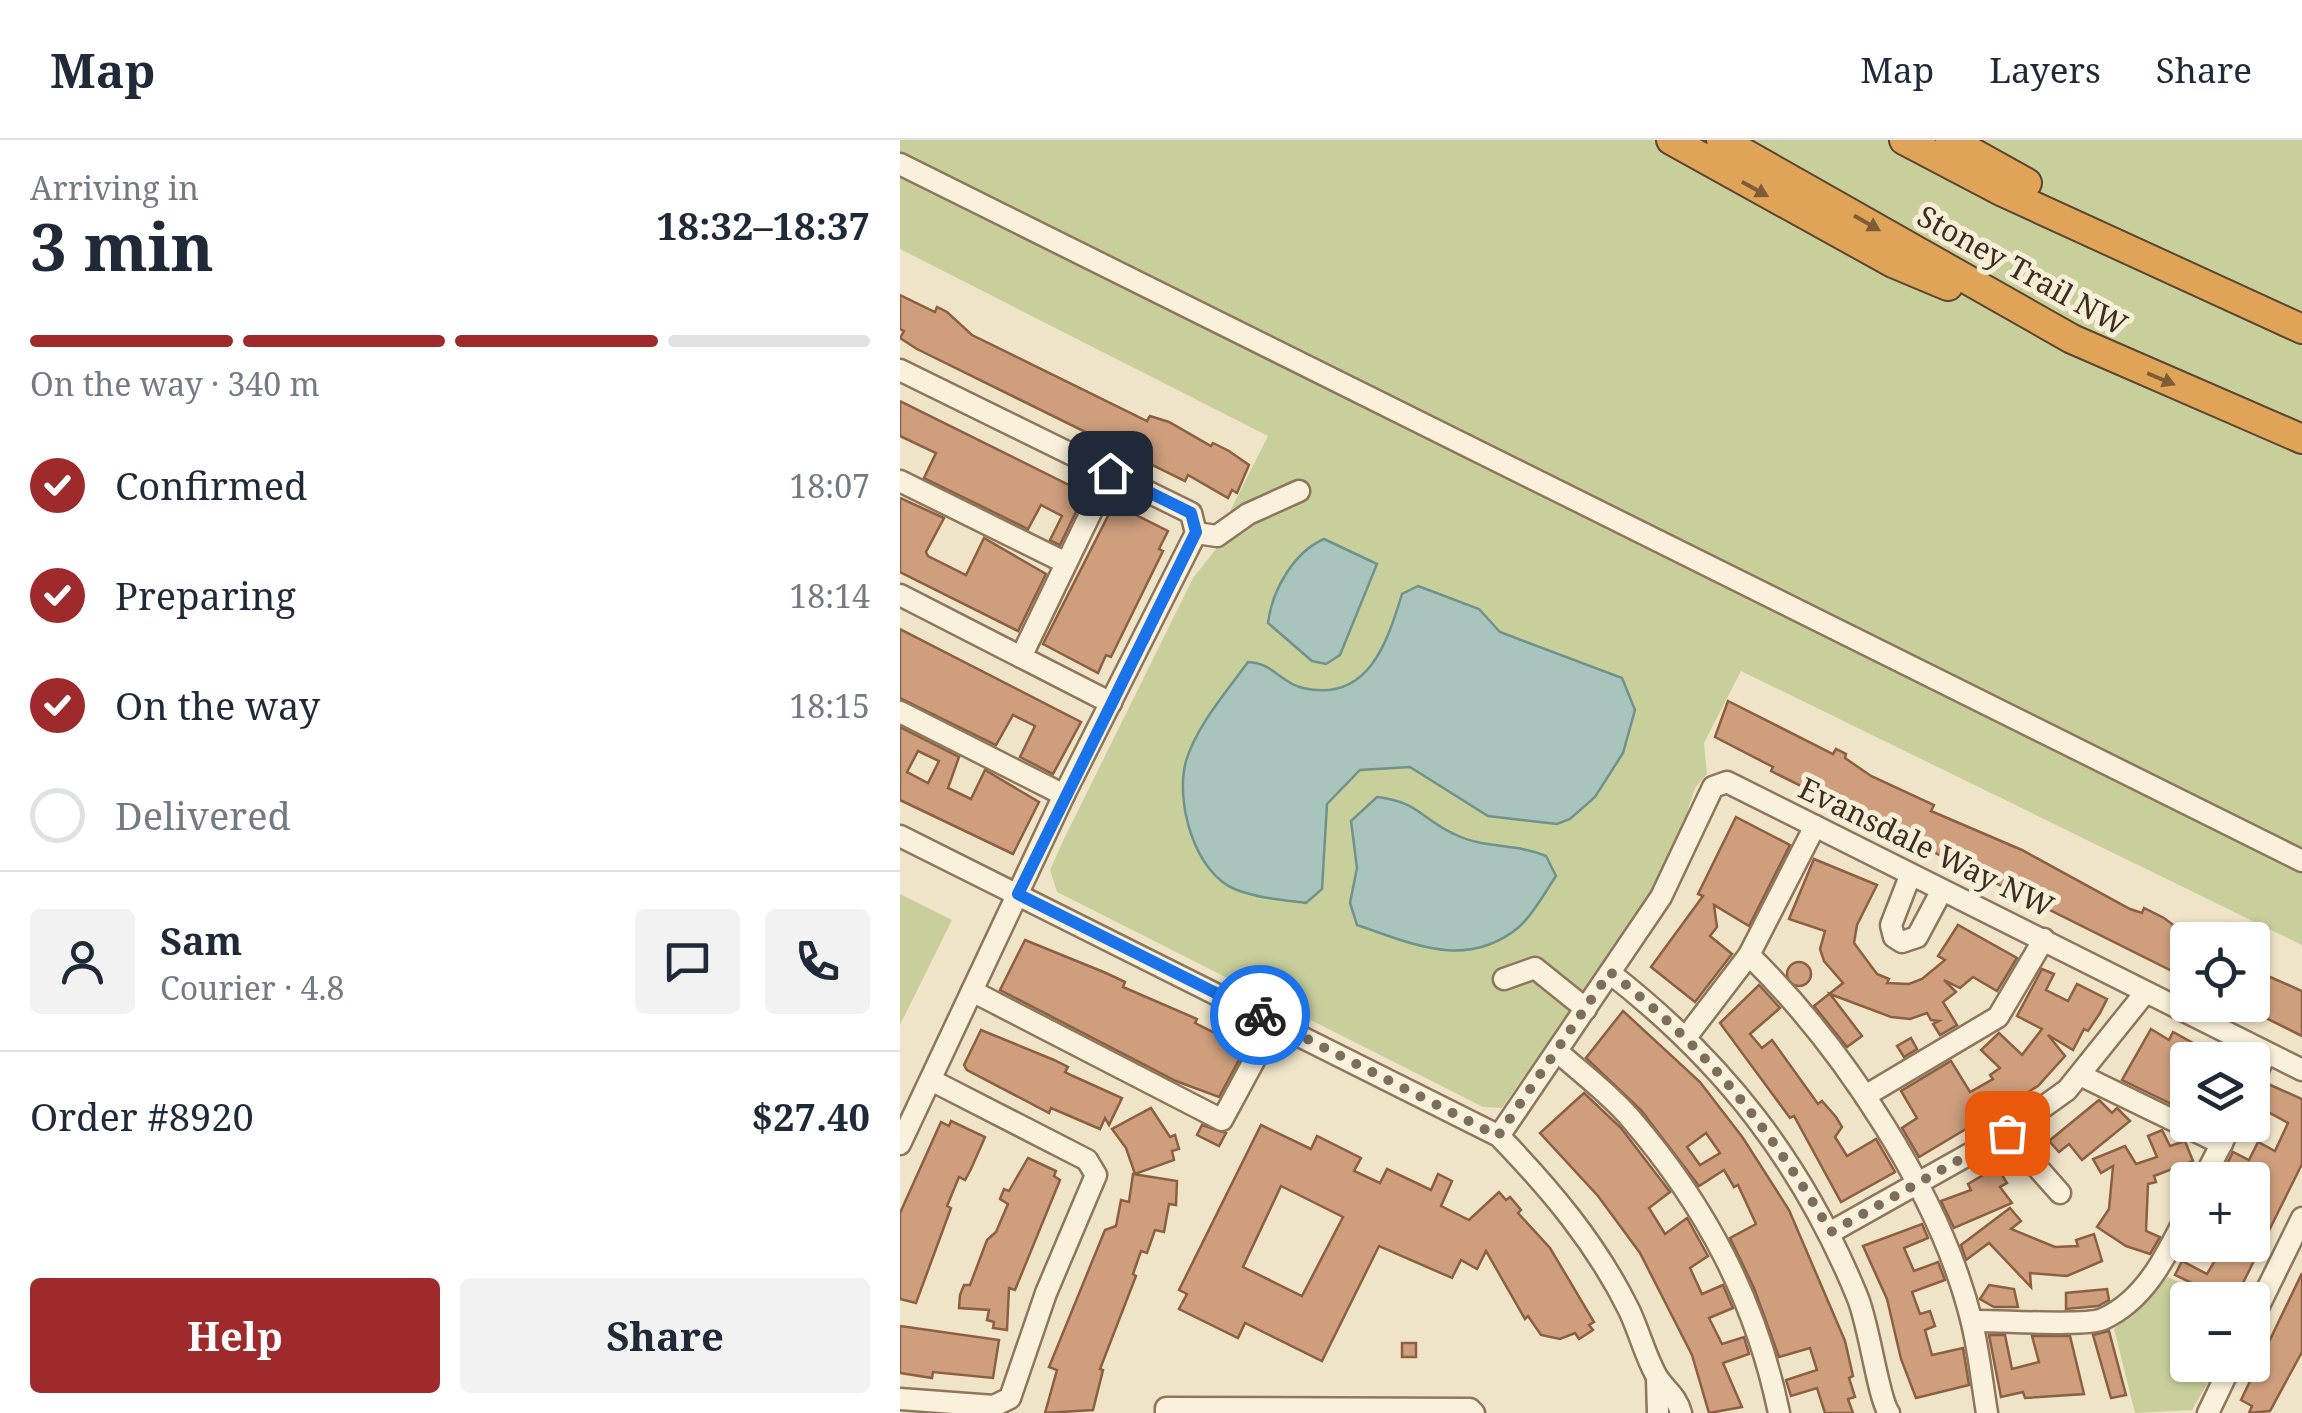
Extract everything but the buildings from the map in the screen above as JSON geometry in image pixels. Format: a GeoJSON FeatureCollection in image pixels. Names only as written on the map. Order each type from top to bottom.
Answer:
{"type":"FeatureCollection","features":[{"type":"Feature","properties":{"kind":"highway"},"geometry":{"type":"LineString","coordinates":[[1671,140],[1893,263],[2072,340]]}},
{"type":"Feature","properties":{"kind":"highway","name":"Stoney Trail NW"},"geometry":{"type":"LineString","coordinates":[[1721,140],[2072,340],[2302,439]]}},
{"type":"Feature","properties":{"kind":"highway","name":"Stoney Trail NW"},"geometry":{"type":"LineString","coordinates":[[1904,140],[2003,192],[2302,329]]}},
{"type":"Feature","properties":{"kind":"highway"},"geometry":{"type":"LineString","coordinates":[[1950,140],[2302,329]]}},
{"type":"Feature","properties":{"kind":"street"},"geometry":{"type":"LineString","coordinates":[[900,164],[2302,861]]}},
{"type":"Feature","properties":{"kind":"street"},"geometry":{"type":"LineString","coordinates":[[900,370],[1191,513],[1196,532],[1064,795],[900,1144]]}},
{"type":"Feature","properties":{"kind":"street"},"geometry":{"type":"LineString","coordinates":[[1022,658],[1110,473]]}},
{"type":"Feature","properties":{"kind":"street"},"geometry":{"type":"LineString","coordinates":[[900,481],[1066,563]]}},
{"type":"Feature","properties":{"kind":"street"},"geometry":{"type":"LineString","coordinates":[[1196,532],[1218,536],[1248,514],[1299,491]]}},
{"type":"Feature","properties":{"kind":"street"},"geometry":{"type":"LineString","coordinates":[[900,595],[1110,703]]}},
{"type":"Feature","properties":{"kind":"street"},"geometry":{"type":"LineString","coordinates":[[900,712],[1064,795]]}},
{"type":"Feature","properties":{"kind":"street","name":"Evansdale Way NW"},"geometry":{"type":"LineString","coordinates":[[1498,1136],[1661,897],[1713,787],[1727,782],[2242,1042]]}},
{"type":"Feature","properties":{"kind":"street"},"geometry":{"type":"LineString","coordinates":[[1687,1036],[1749,954],[1815,826]]}},
{"type":"Feature","properties":{"kind":"street"},"geometry":{"type":"LineString","coordinates":[[900,836],[1498,1136],[1558,1198],[1593,1246],[1628,1309],[1657,1378],[1679,1402],[1681,1413]]}},
{"type":"Feature","properties":{"kind":"street"},"geometry":{"type":"LineString","coordinates":[[1910,876],[1891,925],[1894,937],[1902,942],[1916,937],[1941,892]]}},
{"type":"Feature","properties":{"kind":"street"},"geometry":{"type":"LineString","coordinates":[[1865,1096],[1998,1017],[2044,939]]}},
{"type":"Feature","properties":{"kind":"street"},"geometry":{"type":"LineString","coordinates":[[1749,954],[1800,1005],[1843,1058],[1917,1186],[1972,1320],[1987,1413]]}},
{"type":"Feature","properties":{"kind":"street"},"geometry":{"type":"LineString","coordinates":[[1504,979],[1536,968],[1586,1009]]}},
{"type":"Feature","properties":{"kind":"street"},"geometry":{"type":"LineString","coordinates":[[1610,972],[1687,1036],[1735,1088],[1791,1166],[1831,1232],[1864,1312],[1885,1412]]}},
{"type":"Feature","properties":{"kind":"street"},"geometry":{"type":"LineString","coordinates":[[972,991],[1222,1120],[1276,1022]]}},
{"type":"Feature","properties":{"kind":"street"},"geometry":{"type":"LineString","coordinates":[[1831,1232],[2007,1133],[2067,1090],[2145,993]]}},
{"type":"Feature","properties":{"kind":"street"},"geometry":{"type":"LineString","coordinates":[[1557,1051],[1630,1118],[1705,1216],[1744,1289],[1768,1360],[1779,1413]]}},
{"type":"Feature","properties":{"kind":"street","name":"Evansdale Way NW"},"geometry":{"type":"LineString","coordinates":[[2270,1056],[2302,1070]]}},
{"type":"Feature","properties":{"kind":"street"},"geometry":{"type":"LineString","coordinates":[[2080,1075],[2170,1111]]}},
{"type":"Feature","properties":{"kind":"street"},"geometry":{"type":"LineString","coordinates":[[900,1399],[994,1406],[1010,1398],[1046,1293],[1096,1174],[1087,1160],[931,1080]]}},
{"type":"Feature","properties":{"kind":"street"},"geometry":{"type":"LineString","coordinates":[[2007,1133],[2060,1194]]}},
{"type":"Feature","properties":{"kind":"street"},"geometry":{"type":"LineString","coordinates":[[2270,1283],[2302,1218]]}},
{"type":"Feature","properties":{"kind":"street"},"geometry":{"type":"LineString","coordinates":[[1972,1320],[2101,1320],[2141,1290],[2170,1247]]}},
{"type":"Feature","properties":{"kind":"street"},"geometry":{"type":"LineString","coordinates":[[1657,1378],[1658,1413]]}},
{"type":"Feature","properties":{"kind":"street"},"geometry":{"type":"LineString","coordinates":[[2208,1413],[2223,1382]]}},
{"type":"Feature","properties":{"kind":"street"},"geometry":{"type":"LineString","coordinates":[[1166,1413],[1166,1408],[1470,1409],[1474,1413]]}},
{"type":"Feature","properties":{"kind":"green space"},"geometry":{"type":"Polygon","coordinates":[[[900,140],[2302,140],[2302,945],[2270,929],[2270,922],[2255,922],[1741,671],[1704,743],[1707,774],[1695,788],[1675,849],[1654,889],[1502,1108],[1483,1107],[1057,892],[1050,870],[1063,841],[1193,578],[1216,549],[1220,531],[1268,436],[900,249],[900,140]]]}},
{"type":"Feature","properties":{"kind":"green space"},"geometry":{"type":"Polygon","coordinates":[[[900,894],[952,920],[900,1025],[900,894]]]}},
{"type":"Feature","properties":{"kind":"green space"},"geometry":{"type":"Polygon","coordinates":[[[2168,1277],[2179,1282],[2170,1282],[2170,1382],[2208,1382],[2192,1410],[2135,1413],[2114,1329],[2168,1277]]]}},
{"type":"Feature","properties":{"kind":"water"},"geometry":{"type":"Polygon","coordinates":[[[1324,539],[1377,564],[1340,655],[1326,664],[1312,661],[1268,623],[1286,574],[1303,553],[1324,539]]]}},
{"type":"Feature","properties":{"kind":"water"},"geometry":{"type":"Polygon","coordinates":[[[1418,586],[1479,609],[1500,632],[1622,678],[1635,710],[1623,753],[1595,797],[1570,819],[1557,824],[1488,816],[1410,767],[1360,770],[1327,804],[1322,889],[1306,903],[1253,895],[1222,882],[1199,853],[1183,796],[1186,761],[1213,709],[1248,662],[1264,666],[1303,688],[1344,687],[1359,678],[1381,649],[1402,594],[1418,586]]]}},
{"type":"Feature","properties":{"kind":"water"},"geometry":{"type":"Polygon","coordinates":[[[1377,797],[1411,807],[1465,839],[1546,856],[1556,876],[1519,927],[1479,948],[1438,949],[1357,925],[1350,903],[1357,868],[1351,821],[1377,797]]]}},
{"type":"Feature","properties":{"kind":"way so far"},"geometry":{"type":"LineString","coordinates":[[1260,1015],[1446,1106],[1498,1136],[1610,972],[1672,1021],[1735,1088],[1791,1166],[1831,1232],[2007,1133]]}},
{"type":"Feature","properties":{"kind":"route"},"geometry":{"type":"LineString","coordinates":[[1110,473],[1191,513],[1196,532],[1018,894],[1260,1015]]}}]}
